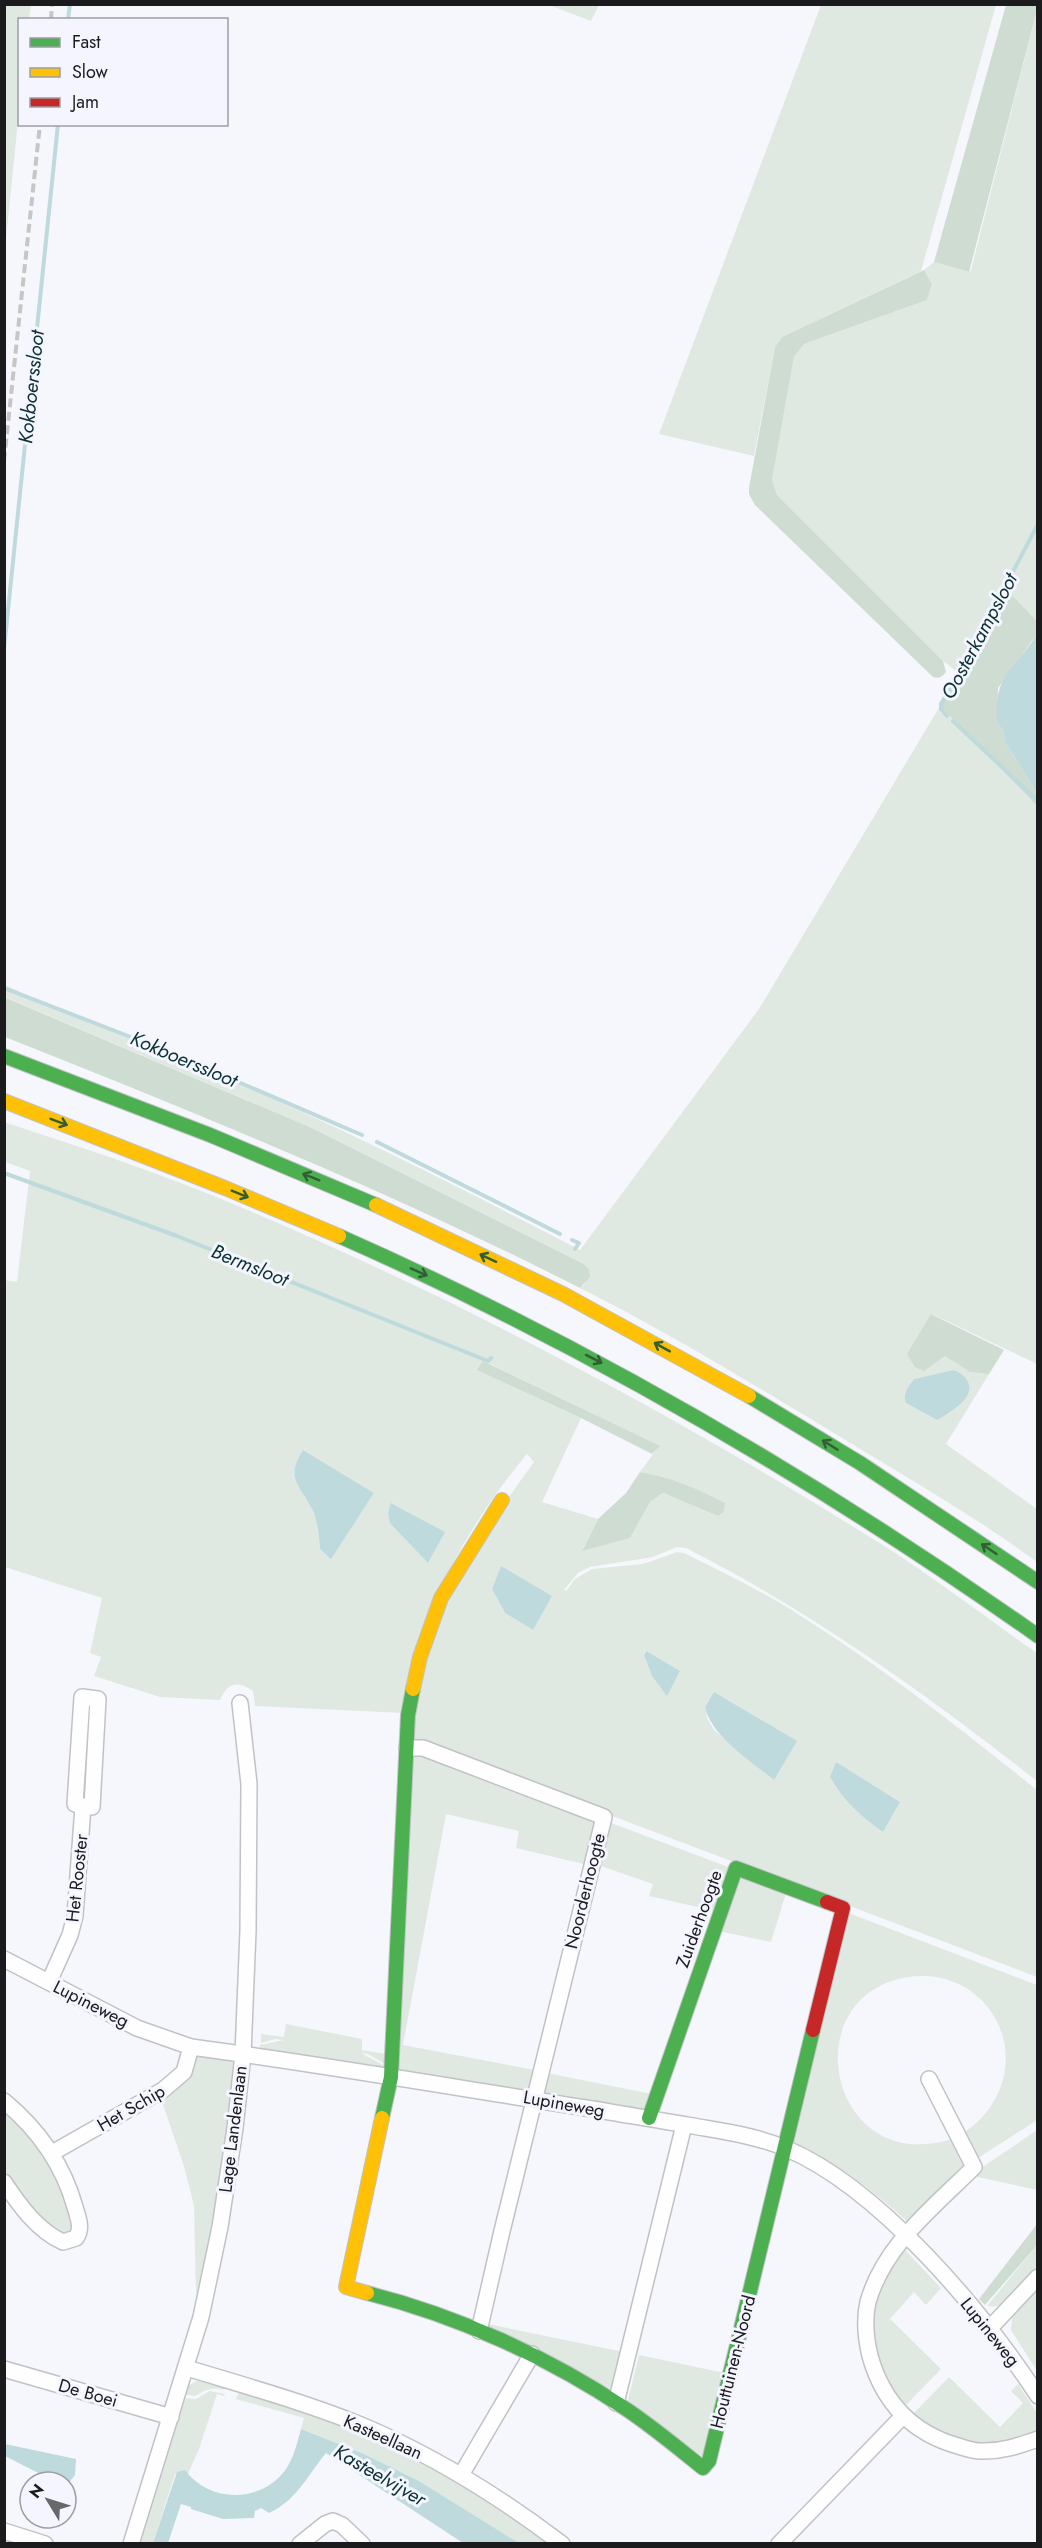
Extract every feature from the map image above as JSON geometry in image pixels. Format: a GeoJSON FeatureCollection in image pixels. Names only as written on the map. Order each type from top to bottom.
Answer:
{"type":"FeatureCollection","features":[{"type":"Feature","properties":{"kind":"main road"},"geometry":{"type":"LineString","coordinates":[[4,1056],[329,1184],[529,1277],[634,1332],[803,1428],[880,1476],[1038,1582]]}},
{"type":"Feature","properties":{"kind":"main road"},"geometry":{"type":"LineString","coordinates":[[4,1101],[282,1211],[442,1283],[603,1364],[712,1425],[841,1502],[921,1554],[1038,1636]]}},
{"type":"Feature","properties":{"kind":"main road"},"geometry":{"type":"LineString","coordinates":[[391,2077],[408,1715],[420,1657],[431,1621],[457,1569],[502,1500]]}},
{"type":"Feature","properties":{"kind":"main road","name":"Zuiderhoogte"},"geometry":{"type":"LineString","coordinates":[[649,2118],[736,1868],[843,1908],[786,2148]]}},
{"type":"Feature","properties":{"kind":"main road","name":"Houttuinen-Noord"},"geometry":{"type":"LineString","coordinates":[[391,2077],[346,2288],[390,2298],[480,2331],[531,2354],[616,2403],[703,2468],[709,2461],[786,2148]]}},
{"type":"Feature","properties":{"kind":"street","name":"Het Rooster"},"geometry":{"type":"LineString","coordinates":[[82,1697],[98,1699],[92,1806],[83,1806],[75,1804],[82,1697]]}},
{"type":"Feature","properties":{"kind":"street","name":"Lage Landenlaan"},"geometry":{"type":"LineString","coordinates":[[131,2544],[187,2368],[207,2290],[220,2227],[243,2054],[248,1931],[249,1784],[240,1703]]}},
{"type":"Feature","properties":{"kind":"street","name":"Noorderhoogte"},"geometry":{"type":"LineString","coordinates":[[407,1748],[423,1748],[604,1817],[534,2099]]}},
{"type":"Feature","properties":{"kind":"street","name":"Het Rooster"},"geometry":{"type":"LineString","coordinates":[[49,1982],[70,1935],[75,1916],[83,1806]]}},
{"type":"Feature","properties":{"kind":"street","name":"Lupineweg"},"geometry":{"type":"LineString","coordinates":[[4,1959],[137,2028],[191,2047],[649,2118],[738,2134],[786,2148],[815,2164],[869,2201],[905,2235],[990,2328],[1038,2396]]}},
{"type":"Feature","properties":{"kind":"street","name":"Het Schip"},"geometry":{"type":"LineString","coordinates":[[52,2153],[163,2090],[184,2072],[191,2047]]}},
{"type":"Feature","properties":{"kind":"street"},"geometry":{"type":"LineString","coordinates":[[929,2079],[974,2167],[905,2235],[879,2272],[868,2304],[866,2327],[867,2343],[876,2378],[888,2399],[903,2416],[917,2428],[941,2441],[978,2451],[1010,2449],[1038,2439]]}},
{"type":"Feature","properties":{"kind":"street"},"geometry":{"type":"LineString","coordinates":[[480,2331],[534,2099]]}},
{"type":"Feature","properties":{"kind":"street"},"geometry":{"type":"LineString","coordinates":[[4,2101],[32,2126],[52,2153],[68,2183],[80,2224],[79,2235],[72,2241],[63,2242],[40,2226],[19,2204],[5,2183]]}},
{"type":"Feature","properties":{"kind":"street"},"geometry":{"type":"LineString","coordinates":[[616,2403],[684,2125]]}},
{"type":"Feature","properties":{"kind":"street"},"geometry":{"type":"LineString","coordinates":[[990,2328],[1038,2277]]}},
{"type":"Feature","properties":{"kind":"street"},"geometry":{"type":"LineString","coordinates":[[460,2475],[531,2354]]}},
{"type":"Feature","properties":{"kind":"street","name":"Kasteellaan"},"geometry":{"type":"LineString","coordinates":[[187,2368],[287,2398],[362,2426],[414,2449],[460,2475],[562,2544]]}},
{"type":"Feature","properties":{"kind":"street","name":"De Boei"},"geometry":{"type":"LineString","coordinates":[[4,2369],[171,2417]]}},
{"type":"Feature","properties":{"kind":"street"},"geometry":{"type":"LineString","coordinates":[[779,2544],[903,2416]]}},
{"type":"Feature","properties":{"kind":"street"},"geometry":{"type":"LineString","coordinates":[[300,2544],[325,2524],[333,2521],[342,2525],[362,2544]]}},
{"type":"Feature","properties":{"kind":"street"},"geometry":{"type":"LineString","coordinates":[[4,2531],[45,2544]]}},
{"type":"Feature","properties":{"kind":"shaded area"},"geometry":{"type":"Polygon","coordinates":[[[5,4],[31,5],[29,18],[18,18],[18,121],[5,249],[5,4]]]}},
{"type":"Feature","properties":{"kind":"shaded area"},"geometry":{"type":"Polygon","coordinates":[[[549,5],[599,5],[591,21],[549,5]]]}},
{"type":"Feature","properties":{"kind":"shaded area"},"geometry":{"type":"Polygon","coordinates":[[[821,5],[996,5],[921,271],[782,337],[775,347],[754,456],[659,434],[821,5]]]}},
{"type":"Feature","properties":{"kind":"shaded area"},"geometry":{"type":"Polygon","coordinates":[[[1006,5],[1037,5],[1037,10],[969,272],[934,262],[1006,5]]]}},
{"type":"Feature","properties":{"kind":"shaded area"},"geometry":{"type":"Polygon","coordinates":[[[1037,10],[1037,621],[1006,589],[960,674],[943,661],[777,495],[772,480],[794,357],[804,344],[927,300],[932,284],[924,270],[934,262],[969,272],[971,270],[1037,10]]]}},
{"type":"Feature","properties":{"kind":"shaded area"},"geometry":{"type":"Polygon","coordinates":[[[924,270],[932,284],[927,300],[804,344],[794,357],[772,480],[777,495],[943,661],[946,672],[937,678],[933,677],[755,505],[749,494],[775,347],[782,337],[924,270]]]}},
{"type":"Feature","properties":{"kind":"shaded area"},"geometry":{"type":"Polygon","coordinates":[[[1006,589],[1037,621],[1037,634],[998,688],[997,723],[1003,730],[1005,742],[1037,793],[1037,806],[940,706],[1006,589]]]}},
{"type":"Feature","properties":{"kind":"shaded area"},"geometry":{"type":"Polygon","coordinates":[[[940,706],[1037,806],[1037,1364],[932,1314],[945,1356],[970,1372],[989,1374],[946,1444],[1037,1509],[1037,1562],[948,1503],[789,1406],[685,1345],[580,1288],[585,1284],[582,1263],[312,1128],[5,997],[5,985],[320,1120],[580,1250],[759,1009],[940,706]],[[953,1370],[914,1379],[906,1403],[937,1420],[950,1412],[953,1370]]]}},
{"type":"Feature","properties":{"kind":"shaded area"},"geometry":{"type":"Polygon","coordinates":[[[4,997],[312,1128],[582,1263],[589,1269],[590,1277],[580,1288],[367,1187],[223,1125],[5,1037],[4,997]]]}},
{"type":"Feature","properties":{"kind":"shaded area"},"geometry":{"type":"Polygon","coordinates":[[[4,1122],[125,1162],[200,1190],[303,1234],[439,1297],[611,1386],[779,1482],[908,1561],[1037,1653],[1037,1781],[953,1717],[867,1656],[778,1599],[686,1548],[677,1547],[653,1557],[590,1567],[578,1573],[564,1590],[566,1591],[575,1579],[592,1569],[643,1564],[677,1552],[684,1553],[773,1599],[832,1636],[980,1744],[1037,1790],[1037,1977],[412,1740],[416,1689],[433,1629],[480,1541],[534,1462],[527,1454],[484,1511],[447,1576],[418,1644],[403,1713],[255,1706],[253,1691],[242,1685],[230,1687],[220,1700],[160,1697],[94,1676],[101,1657],[90,1653],[102,1598],[5,1567],[5,1280],[17,1282],[30,1171],[5,1162],[4,1122]],[[484,1361],[478,1370],[581,1418],[542,1502],[598,1519],[582,1550],[630,1538],[650,1502],[663,1493],[718,1516],[724,1512],[725,1503],[694,1488],[640,1472],[659,1446],[484,1361]],[[303,1450],[295,1468],[297,1482],[315,1516],[320,1549],[331,1558],[374,1493],[303,1450]],[[392,1503],[388,1513],[391,1523],[428,1563],[444,1532],[392,1503]],[[501,1566],[492,1589],[505,1613],[533,1630],[551,1596],[501,1566]],[[645,1651],[644,1655],[652,1676],[667,1695],[680,1671],[645,1651]],[[714,1692],[705,1707],[707,1718],[714,1730],[774,1779],[796,1741],[714,1692]],[[836,1763],[830,1777],[841,1794],[883,1832],[900,1802],[836,1763]]]}},
{"type":"Feature","properties":{"kind":"shaded area"},"geometry":{"type":"Polygon","coordinates":[[[931,1314],[1004,1350],[989,1374],[970,1372],[945,1356],[924,1371],[915,1367],[907,1354],[931,1314]]]}},
{"type":"Feature","properties":{"kind":"shaded area"},"geometry":{"type":"Polygon","coordinates":[[[483,1361],[660,1446],[652,1454],[477,1370],[483,1361]]]}},
{"type":"Feature","properties":{"kind":"shaded area"},"geometry":{"type":"Polygon","coordinates":[[[640,1472],[673,1480],[705,1493],[725,1503],[724,1512],[718,1516],[663,1493],[650,1502],[630,1538],[582,1551],[598,1519],[626,1493],[640,1472]]]}},
{"type":"Feature","properties":{"kind":"shaded area"},"geometry":{"type":"Polygon","coordinates":[[[418,1753],[597,1821],[588,1865],[516,1848],[519,1831],[446,1814],[403,2045],[535,2070],[530,2092],[398,2070],[411,1759],[418,1753]]]}},
{"type":"Feature","properties":{"kind":"shaded area"},"geometry":{"type":"Polygon","coordinates":[[[606,1821],[731,1868],[715,1911],[649,1896],[653,1884],[598,1865],[606,1821]]]}},
{"type":"Feature","properties":{"kind":"shaded area"},"geometry":{"type":"Polygon","coordinates":[[[739,1873],[786,1893],[771,1942],[718,1931],[739,1873]]]}},
{"type":"Feature","properties":{"kind":"shaded area"},"geometry":{"type":"Polygon","coordinates":[[[846,1912],[1037,1985],[1037,2120],[975,2160],[963,2133],[981,2119],[994,2102],[1002,2083],[1006,2062],[1004,2042],[997,2022],[985,2004],[968,1989],[945,1979],[928,1976],[911,1977],[903,1978],[869,1993],[847,2018],[838,2049],[841,2081],[854,2111],[878,2133],[911,2144],[952,2139],[965,2168],[909,2223],[855,2178],[792,2145],[846,1912]]]}},
{"type":"Feature","properties":{"kind":"shaded area"},"geometry":{"type":"Polygon","coordinates":[[[286,2024],[362,2039],[362,2050],[386,2054],[385,2064],[368,2054],[361,2053],[385,2066],[383,2069],[260,2051],[260,2045],[284,2040],[275,2039],[261,2043],[261,2034],[284,2037],[286,2024]]]}},
{"type":"Feature","properties":{"kind":"shaded area"},"geometry":{"type":"Polygon","coordinates":[[[197,2054],[236,2060],[211,2237],[196,2295],[194,2206],[184,2166],[160,2096],[190,2071],[197,2054]]]}},
{"type":"Feature","properties":{"kind":"shaded area"},"geometry":{"type":"Polygon","coordinates":[[[547,2073],[652,2094],[642,2112],[542,2094],[547,2073]]]}},
{"type":"Feature","properties":{"kind":"shaded area"},"geometry":{"type":"Polygon","coordinates":[[[4,2109],[34,2140],[49,2162],[70,2212],[72,2224],[70,2232],[62,2235],[39,2217],[5,2171],[4,2109]]]}},
{"type":"Feature","properties":{"kind":"shaded area"},"geometry":{"type":"Polygon","coordinates":[[[1037,2130],[1037,2190],[973,2176],[981,2168],[1037,2130]]]}},
{"type":"Feature","properties":{"kind":"shaded area"},"geometry":{"type":"Polygon","coordinates":[[[1037,2224],[1037,2245],[985,2305],[979,2299],[1037,2224]]]}},
{"type":"Feature","properties":{"kind":"shaded area"},"geometry":{"type":"Polygon","coordinates":[[[1037,2245],[1037,2273],[1009,2302],[1003,2305],[987,2306],[1037,2245]]]}},
{"type":"Feature","properties":{"kind":"shaded area"},"geometry":{"type":"Polygon","coordinates":[[[903,2248],[941,2288],[926,2305],[914,2292],[890,2319],[941,2369],[905,2406],[880,2366],[874,2346],[873,2327],[875,2308],[881,2289],[903,2248]]]}},
{"type":"Feature","properties":{"kind":"shaded area"},"geometry":{"type":"Polygon","coordinates":[[[1037,2288],[1037,2371],[1011,2330],[1012,2318],[1037,2288]]]}},
{"type":"Feature","properties":{"kind":"shaded area"},"geometry":{"type":"Polygon","coordinates":[[[483,2323],[624,2352],[615,2391],[483,2323]]]}},
{"type":"Feature","properties":{"kind":"shaded area"},"geometry":{"type":"Polygon","coordinates":[[[639,2355],[725,2373],[704,2458],[628,2400],[639,2355]]]}},
{"type":"Feature","properties":{"kind":"shaded area"},"geometry":{"type":"Polygon","coordinates":[[[949,2377],[1000,2427],[1023,2403],[1011,2391],[1018,2384],[1037,2413],[1037,2437],[1002,2446],[980,2446],[949,2437],[912,2415],[949,2377]]]}},
{"type":"Feature","properties":{"kind":"shaded area"},"geometry":{"type":"Polygon","coordinates":[[[198,2380],[222,2385],[225,2390],[209,2389],[195,2396],[184,2394],[188,2386],[198,2380]]]}},
{"type":"Feature","properties":{"kind":"shaded area"},"geometry":{"type":"Polygon","coordinates":[[[210,2391],[225,2394],[224,2396],[217,2394],[199,2449],[188,2474],[185,2471],[175,2474],[153,2543],[137,2544],[183,2398],[196,2399],[210,2391]]]}},
{"type":"Feature","properties":{"kind":"shaded area"},"geometry":{"type":"Polygon","coordinates":[[[242,2391],[338,2424],[408,2454],[477,2493],[551,2543],[519,2543],[419,2481],[364,2454],[301,2429],[304,2418],[236,2399],[242,2391]]]}},
{"type":"Feature","properties":{"kind":"water"},"geometry":{"type":"Polygon","coordinates":[[[1037,634],[1037,793],[1005,742],[1003,730],[997,723],[997,706],[1002,682],[1037,634]]]}},
{"type":"Feature","properties":{"kind":"water"},"geometry":{"type":"Polygon","coordinates":[[[953,1370],[967,1380],[969,1392],[965,1399],[949,1413],[937,1420],[906,1403],[905,1393],[914,1379],[953,1370]]]}},
{"type":"Feature","properties":{"kind":"water"},"geometry":{"type":"Polygon","coordinates":[[[303,1450],[374,1493],[331,1559],[320,1549],[315,1516],[296,1482],[295,1468],[303,1450]]]}},
{"type":"Feature","properties":{"kind":"water"},"geometry":{"type":"Polygon","coordinates":[[[391,1503],[445,1532],[428,1563],[390,1523],[388,1513],[391,1503]]]}},
{"type":"Feature","properties":{"kind":"water"},"geometry":{"type":"Polygon","coordinates":[[[501,1566],[552,1596],[533,1630],[505,1613],[492,1589],[501,1566]]]}},
{"type":"Feature","properties":{"kind":"water"},"geometry":{"type":"Polygon","coordinates":[[[646,1651],[680,1671],[667,1696],[652,1676],[644,1655],[646,1651]]]}},
{"type":"Feature","properties":{"kind":"water"},"geometry":{"type":"Polygon","coordinates":[[[714,1692],[797,1741],[774,1780],[733,1747],[715,1728],[705,1707],[714,1692]]]}},
{"type":"Feature","properties":{"kind":"water"},"geometry":{"type":"Polygon","coordinates":[[[836,1762],[900,1802],[883,1832],[867,1820],[841,1794],[830,1777],[836,1762]]]}},
{"type":"Feature","properties":{"kind":"water","name":"Kasteelvijver"},"geometry":{"type":"Polygon","coordinates":[[[301,2429],[364,2454],[419,2481],[519,2543],[463,2543],[326,2453],[301,2487],[279,2508],[269,2513],[261,2508],[255,2511],[254,2518],[223,2519],[181,2504],[168,2543],[153,2543],[177,2472],[185,2470],[208,2489],[222,2494],[250,2493],[276,2480],[286,2469],[301,2429]]]}},
{"type":"Feature","properties":{"kind":"water"},"geometry":{"type":"Polygon","coordinates":[[[5,2444],[76,2459],[75,2470],[32,2470],[5,2456],[5,2444]]]}},
{"type":"Feature","properties":{"kind":"waterway","name":"Kokboerssloot"},"geometry":{"type":"LineString","coordinates":[[68,18],[70,4]]}},
{"type":"Feature","properties":{"kind":"waterway","name":"Kokboerssloot"},"geometry":{"type":"LineString","coordinates":[[4,649],[58,126]]}},
{"type":"Feature","properties":{"kind":"waterway","name":"Oosterkampsloot"},"geometry":{"type":"LineString","coordinates":[[947,716],[941,709],[941,704],[1038,524]]}},
{"type":"Feature","properties":{"kind":"waterway","name":"Oosterkampsloot"},"geometry":{"type":"LineString","coordinates":[[953,721],[1038,801]]}},
{"type":"Feature","properties":{"kind":"waterway","name":"Kokboerssloot"},"geometry":{"type":"LineString","coordinates":[[4,988],[159,1048],[362,1135]]}},
{"type":"Feature","properties":{"kind":"waterway","name":"Kokboerssloot"},"geometry":{"type":"LineString","coordinates":[[377,1142],[560,1234]]}},
{"type":"Feature","properties":{"kind":"waterway","name":"Bermsloot"},"geometry":{"type":"LineString","coordinates":[[4,1173],[177,1236],[488,1361],[491,1358]]}},
{"type":"Feature","properties":{"kind":"waterway","name":"Kokboerssloot"},"geometry":{"type":"LineString","coordinates":[[572,1240],[579,1243],[575,1249]]}},
{"type":"Feature","properties":{"kind":"railway"},"geometry":{"type":"LineString","coordinates":[[51,18],[52,4]]}},
{"type":"Feature","properties":{"kind":"railway"},"geometry":{"type":"LineString","coordinates":[[4,461],[40,126]]}},
{"type":"Feature","properties":{"kind":"traffic: fast"},"geometry":{"type":"LineString","coordinates":[[4,1056],[210,1135],[376,1205]]}},
{"type":"Feature","properties":{"kind":"traffic: fast"},"geometry":{"type":"LineString","coordinates":[[339,1236],[521,1323],[698,1418],[870,1523],[955,1578],[1038,1636]]}},
{"type":"Feature","properties":{"kind":"traffic: fast"},"geometry":{"type":"LineString","coordinates":[[749,1396],[860,1463],[1038,1582]]}},
{"type":"Feature","properties":{"kind":"traffic: fast"},"geometry":{"type":"LineString","coordinates":[[382,2118],[391,2077],[408,1715],[413,1689]]}},
{"type":"Feature","properties":{"kind":"traffic: fast"},"geometry":{"type":"LineString","coordinates":[[649,2118],[736,1868],[827,1902]]}},
{"type":"Feature","properties":{"kind":"traffic: fast"},"geometry":{"type":"LineString","coordinates":[[367,2293],[401,2302],[468,2326],[565,2372],[626,2409],[703,2468],[709,2461],[813,2030]]}},
{"type":"Feature","properties":{"kind":"traffic: slow"},"geometry":{"type":"LineString","coordinates":[[4,1101],[225,1188],[339,1236]]}},
{"type":"Feature","properties":{"kind":"traffic: slow"},"geometry":{"type":"LineString","coordinates":[[376,1205],[563,1294],[749,1396]]}},
{"type":"Feature","properties":{"kind":"traffic: slow"},"geometry":{"type":"LineString","coordinates":[[413,1689],[420,1657],[441,1598],[502,1500]]}},
{"type":"Feature","properties":{"kind":"traffic: slow"},"geometry":{"type":"LineString","coordinates":[[367,2293],[346,2287],[382,2118]]}},
{"type":"Feature","properties":{"kind":"traffic: jam"},"geometry":{"type":"LineString","coordinates":[[813,2030],[843,1908],[827,1902]]}}]}
